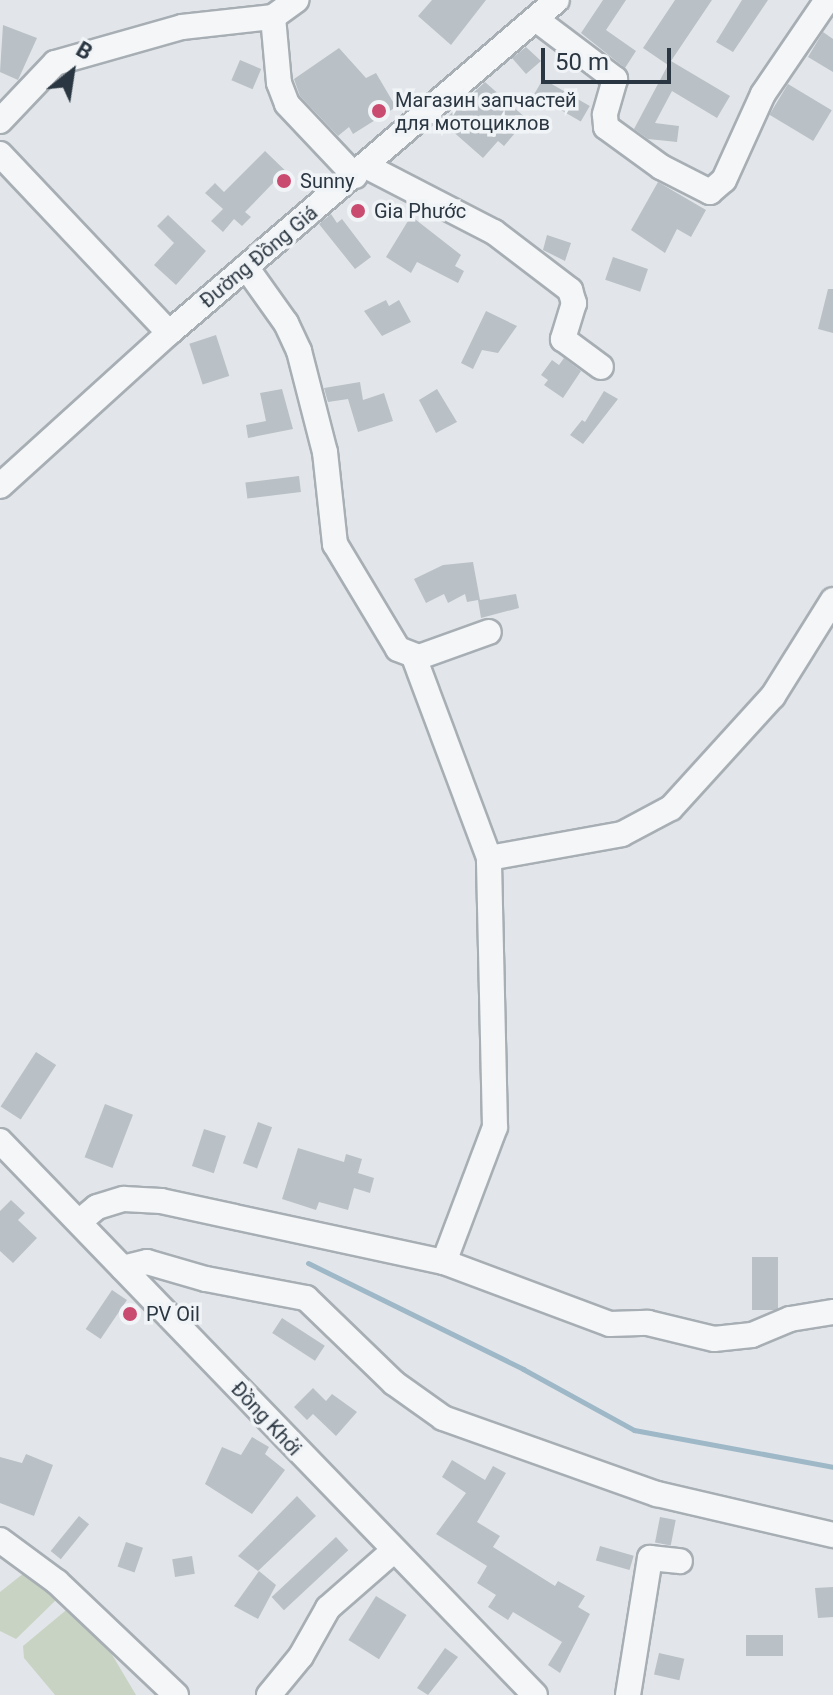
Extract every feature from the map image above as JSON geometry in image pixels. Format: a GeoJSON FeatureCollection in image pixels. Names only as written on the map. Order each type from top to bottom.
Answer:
{"type":"FeatureCollection","features":[{"type":"Feature","properties":{"kind":"street"},"geometry":{"type":"LineString","coordinates":[[0,121],[55,63],[182,27],[273,17],[296,0]]}},
{"type":"Feature","properties":{"kind":"street","name":"Đường Đồng Giá"},"geometry":{"type":"LineString","coordinates":[[0,486],[169,333],[557,0]]}},
{"type":"Feature","properties":{"kind":"street"},"geometry":{"type":"LineString","coordinates":[[537,20],[615,79],[606,127],[706,192],[721,186],[748,119],[823,7]]}},
{"type":"Feature","properties":{"kind":"street"},"geometry":{"type":"LineString","coordinates":[[273,17],[279,83],[287,104],[360,171],[494,232],[570,290],[574,303],[563,339],[601,367]]}},
{"type":"Feature","properties":{"kind":"street"},"geometry":{"type":"LineString","coordinates":[[0,154],[169,333]]}},
{"type":"Feature","properties":{"kind":"street"},"geometry":{"type":"LineString","coordinates":[[246,267],[286,323],[299,351],[325,452],[335,544],[398,649],[414,657],[489,858],[495,1127],[444,1262]]}},
{"type":"Feature","properties":{"kind":"street"},"geometry":{"type":"LineString","coordinates":[[489,858],[622,834],[671,808],[773,696],[833,600]]}},
{"type":"Feature","properties":{"kind":"street"},"geometry":{"type":"LineString","coordinates":[[414,657],[489,632]]}},
{"type":"Feature","properties":{"kind":"street","name":"Đồng Khởi"},"geometry":{"type":"LineString","coordinates":[[0,1141],[535,1695]]}},
{"type":"Feature","properties":{"kind":"street"},"geometry":{"type":"LineString","coordinates":[[79,1222],[97,1207],[124,1199],[161,1201],[444,1262],[610,1324],[648,1323],[714,1339],[752,1335],[790,1319],[833,1312]]}},
{"type":"Feature","properties":{"kind":"street"},"geometry":{"type":"LineString","coordinates":[[123,1268],[147,1262],[206,1279],[306,1298],[326,1311],[394,1383],[443,1418],[657,1494],[833,1535]]}},
{"type":"Feature","properties":{"kind":"street"},"geometry":{"type":"LineString","coordinates":[[0,1540],[57,1582],[176,1695]]}},
{"type":"Feature","properties":{"kind":"street"},"geometry":{"type":"LineString","coordinates":[[269,1695],[301,1656],[328,1608],[393,1551]]}},
{"type":"Feature","properties":{"kind":"street"},"geometry":{"type":"LineString","coordinates":[[628,1695],[650,1558],[680,1561]]}},
{"type":"Feature","properties":{"kind":"green space"},"geometry":{"type":"Polygon","coordinates":[[[29,1569],[56,1600],[16,1639],[0,1631],[0,1592],[29,1569]]]}},
{"type":"Feature","properties":{"kind":"green space"},"geometry":{"type":"Polygon","coordinates":[[[71,1606],[98,1631],[136,1695],[55,1695],[24,1658],[23,1646],[71,1606]]]}},
{"type":"Feature","properties":{"kind":"building"},"geometry":{"type":"Polygon","coordinates":[[[432,0],[486,0],[451,45],[418,16],[432,0]]]}},
{"type":"Feature","properties":{"kind":"building"},"geometry":{"type":"Polygon","coordinates":[[[603,0],[626,0],[606,30],[636,51],[625,68],[581,33],[603,0]]]}},
{"type":"Feature","properties":{"kind":"building"},"geometry":{"type":"Polygon","coordinates":[[[675,0],[712,0],[671,61],[730,96],[717,118],[672,91],[655,123],[679,126],[677,142],[648,139],[634,129],[668,65],[643,48],[675,0]]]}},
{"type":"Feature","properties":{"kind":"building"},"geometry":{"type":"Polygon","coordinates":[[[742,0],[768,0],[733,52],[716,42],[742,0]]]}},
{"type":"Feature","properties":{"kind":"building"},"geometry":{"type":"Polygon","coordinates":[[[3,25],[37,38],[18,80],[0,72],[3,25]]]}},
{"type":"Feature","properties":{"kind":"building"},"geometry":{"type":"Polygon","coordinates":[[[823,32],[833,39],[833,72],[808,57],[823,32]]]}},
{"type":"Feature","properties":{"kind":"building"},"geometry":{"type":"Polygon","coordinates":[[[526,47],[541,61],[526,74],[512,58],[526,47]]]}},
{"type":"Feature","properties":{"kind":"building"},"geometry":{"type":"Polygon","coordinates":[[[339,48],[366,78],[376,73],[396,107],[353,134],[349,127],[338,136],[300,96],[294,79],[339,48]]]}},
{"type":"Feature","properties":{"kind":"building"},"geometry":{"type":"Polygon","coordinates":[[[240,60],[261,69],[253,89],[231,80],[240,60]]]}},
{"type":"Feature","properties":{"kind":"building"},"geometry":{"type":"Polygon","coordinates":[[[543,79],[590,106],[581,122],[534,95],[543,79]]]}},
{"type":"Feature","properties":{"kind":"building"},"geometry":{"type":"Polygon","coordinates":[[[485,82],[527,119],[504,146],[498,141],[483,158],[442,122],[485,82]]]}},
{"type":"Feature","properties":{"kind":"building"},"geometry":{"type":"Polygon","coordinates":[[[788,84],[832,110],[813,141],[769,115],[788,84]]]}},
{"type":"Feature","properties":{"kind":"building"},"geometry":{"type":"Polygon","coordinates":[[[265,151],[294,179],[284,189],[275,181],[245,212],[251,217],[242,226],[234,219],[223,232],[211,221],[223,209],[205,193],[215,183],[224,192],[265,151]]]}},
{"type":"Feature","properties":{"kind":"building"},"geometry":{"type":"Polygon","coordinates":[[[658,182],[706,210],[691,237],[677,229],[665,253],[631,230],[658,182]]]}},
{"type":"Feature","properties":{"kind":"building"},"geometry":{"type":"Polygon","coordinates":[[[331,214],[337,223],[342,219],[371,257],[355,269],[319,224],[331,214]]]}},
{"type":"Feature","properties":{"kind":"building"},"geometry":{"type":"Polygon","coordinates":[[[168,215],[206,251],[176,285],[154,265],[174,243],[157,226],[168,215]]]}},
{"type":"Feature","properties":{"kind":"building"},"geometry":{"type":"Polygon","coordinates":[[[411,216],[461,255],[455,266],[464,271],[458,283],[417,262],[411,273],[386,257],[411,216]]]}},
{"type":"Feature","properties":{"kind":"building"},"geometry":{"type":"Polygon","coordinates":[[[547,235],[571,243],[565,261],[543,250],[547,235]]]}},
{"type":"Feature","properties":{"kind":"building"},"geometry":{"type":"Polygon","coordinates":[[[613,257],[648,269],[640,292],[605,280],[613,257]]]}},
{"type":"Feature","properties":{"kind":"building"},"geometry":{"type":"Polygon","coordinates":[[[828,289],[833,289],[833,333],[818,329],[828,289]]]}},
{"type":"Feature","properties":{"kind":"building"},"geometry":{"type":"Polygon","coordinates":[[[386,300],[389,306],[399,300],[411,322],[382,336],[364,311],[386,300]]]}},
{"type":"Feature","properties":{"kind":"building"},"geometry":{"type":"Polygon","coordinates":[[[486,311],[517,326],[498,353],[482,350],[473,369],[461,363],[486,311]]]}},
{"type":"Feature","properties":{"kind":"building"},"geometry":{"type":"Polygon","coordinates":[[[216,335],[229,376],[203,385],[189,344],[216,335]]]}},
{"type":"Feature","properties":{"kind":"building"},"geometry":{"type":"Polygon","coordinates":[[[564,358],[581,371],[563,398],[544,385],[548,380],[541,375],[552,360],[559,365],[564,358]]]}},
{"type":"Feature","properties":{"kind":"building"},"geometry":{"type":"Polygon","coordinates":[[[360,382],[363,400],[384,393],[393,421],[358,432],[348,399],[328,402],[324,388],[360,382]]]}},
{"type":"Feature","properties":{"kind":"building"},"geometry":{"type":"Polygon","coordinates":[[[282,389],[293,429],[248,438],[246,425],[266,421],[260,393],[282,389]]]}},
{"type":"Feature","properties":{"kind":"building"},"geometry":{"type":"Polygon","coordinates":[[[437,389],[457,422],[436,433],[419,400],[437,389]]]}},
{"type":"Feature","properties":{"kind":"building"},"geometry":{"type":"Polygon","coordinates":[[[604,391],[618,399],[583,444],[570,435],[582,420],[585,422],[604,391]]]}},
{"type":"Feature","properties":{"kind":"building"},"geometry":{"type":"Polygon","coordinates":[[[299,476],[301,492],[247,498],[245,483],[299,476]]]}},
{"type":"Feature","properties":{"kind":"building"},"geometry":{"type":"Polygon","coordinates":[[[473,562],[480,600],[516,594],[519,608],[481,618],[478,600],[467,602],[465,594],[448,603],[444,594],[426,603],[414,579],[443,565],[473,562]]]}},
{"type":"Feature","properties":{"kind":"building"},"geometry":{"type":"Polygon","coordinates":[[[36,1052],[56,1065],[21,1120],[1,1107],[36,1052]]]}},
{"type":"Feature","properties":{"kind":"building"},"geometry":{"type":"Polygon","coordinates":[[[105,1104],[133,1115],[113,1168],[85,1157],[105,1104]]]}},
{"type":"Feature","properties":{"kind":"building"},"geometry":{"type":"Polygon","coordinates":[[[258,1122],[272,1127],[257,1168],[243,1163],[258,1122]]]}},
{"type":"Feature","properties":{"kind":"building"},"geometry":{"type":"Polygon","coordinates":[[[204,1129],[226,1136],[214,1173],[192,1166],[204,1129]]]}},
{"type":"Feature","properties":{"kind":"building"},"geometry":{"type":"Polygon","coordinates":[[[298,1148],[344,1162],[346,1154],[362,1159],[358,1173],[374,1178],[370,1193],[354,1188],[348,1210],[319,1202],[316,1210],[282,1199],[298,1148]]]}},
{"type":"Feature","properties":{"kind":"building"},"geometry":{"type":"Polygon","coordinates":[[[11,1200],[25,1213],[18,1220],[37,1238],[13,1263],[0,1251],[0,1211],[11,1200]]]}},
{"type":"Feature","properties":{"kind":"building"},"geometry":{"type":"Polygon","coordinates":[[[752,1257],[778,1257],[778,1310],[752,1310],[752,1257]]]}},
{"type":"Feature","properties":{"kind":"building"},"geometry":{"type":"Polygon","coordinates":[[[112,1290],[127,1300],[101,1339],[86,1329],[112,1290]]]}},
{"type":"Feature","properties":{"kind":"building"},"geometry":{"type":"Polygon","coordinates":[[[282,1318],[325,1346],[315,1361],[272,1333],[282,1318]]]}},
{"type":"Feature","properties":{"kind":"building"},"geometry":{"type":"Polygon","coordinates":[[[313,1388],[326,1401],[332,1394],[357,1412],[336,1436],[313,1414],[307,1420],[294,1407],[313,1388]]]}},
{"type":"Feature","properties":{"kind":"building"},"geometry":{"type":"Polygon","coordinates":[[[252,1437],[269,1447],[265,1454],[285,1470],[252,1514],[205,1484],[222,1447],[241,1455],[252,1437]]]}},
{"type":"Feature","properties":{"kind":"building"},"geometry":{"type":"Polygon","coordinates":[[[26,1454],[53,1465],[34,1516],[0,1503],[0,1457],[22,1463],[26,1454]]]}},
{"type":"Feature","properties":{"kind":"building"},"geometry":{"type":"Polygon","coordinates":[[[452,1460],[485,1480],[493,1466],[506,1473],[477,1522],[500,1536],[493,1547],[555,1586],[558,1581],[585,1596],[578,1607],[590,1614],[560,1673],[548,1665],[562,1642],[513,1612],[508,1620],[488,1607],[496,1595],[477,1583],[487,1566],[436,1534],[466,1493],[442,1477],[452,1460]]]}},
{"type":"Feature","properties":{"kind":"building"},"geometry":{"type":"Polygon","coordinates":[[[297,1496],[316,1516],[258,1571],[238,1556],[297,1496]]]}},
{"type":"Feature","properties":{"kind":"building"},"geometry":{"type":"Polygon","coordinates":[[[79,1516],[89,1524],[61,1559],[51,1551],[79,1516]]]}},
{"type":"Feature","properties":{"kind":"building"},"geometry":{"type":"Polygon","coordinates":[[[660,1517],[676,1520],[671,1546],[655,1543],[660,1517]]]}},
{"type":"Feature","properties":{"kind":"building"},"geometry":{"type":"Polygon","coordinates":[[[336,1537],[348,1550],[284,1610],[272,1597],[336,1537]]]}},
{"type":"Feature","properties":{"kind":"building"},"geometry":{"type":"Polygon","coordinates":[[[126,1542],[143,1548],[135,1572],[118,1567],[126,1542]]]}},
{"type":"Feature","properties":{"kind":"building"},"geometry":{"type":"Polygon","coordinates":[[[600,1546],[634,1556],[630,1570],[596,1560],[600,1546]]]}},
{"type":"Feature","properties":{"kind":"building"},"geometry":{"type":"Polygon","coordinates":[[[192,1556],[195,1574],[175,1577],[172,1559],[192,1556]]]}},
{"type":"Feature","properties":{"kind":"building"},"geometry":{"type":"Polygon","coordinates":[[[259,1571],[276,1585],[258,1619],[234,1606],[259,1571]]]}},
{"type":"Feature","properties":{"kind":"building"},"geometry":{"type":"Polygon","coordinates":[[[833,1587],[833,1617],[818,1618],[815,1588],[833,1587]]]}},
{"type":"Feature","properties":{"kind":"building"},"geometry":{"type":"Polygon","coordinates":[[[376,1596],[407,1615],[379,1659],[348,1640],[376,1596]]]}},
{"type":"Feature","properties":{"kind":"building"},"geometry":{"type":"Polygon","coordinates":[[[746,1635],[783,1635],[783,1656],[746,1656],[746,1635]]]}},
{"type":"Feature","properties":{"kind":"building"},"geometry":{"type":"Polygon","coordinates":[[[445,1648],[458,1657],[428,1695],[417,1688],[445,1648]]]}},
{"type":"Feature","properties":{"kind":"building"},"geometry":{"type":"Polygon","coordinates":[[[659,1653],[684,1659],[679,1680],[654,1674],[659,1653]]]}},
{"type":"Feature","properties":{"kind":"waterway"},"geometry":{"type":"LineString","coordinates":[[308,1263],[523,1369],[634,1430],[833,1467]]}},
{"type":"Feature","properties":{"kind":"place","name":"Магазин запчастей для мотоциклов"},"geometry":{"type":"Point","coordinates":[379,111]}},
{"type":"Feature","properties":{"kind":"place","name":"Sunny"},"geometry":{"type":"Point","coordinates":[284,181]}},
{"type":"Feature","properties":{"kind":"place","name":"Gia Phước"},"geometry":{"type":"Point","coordinates":[358,211]}},
{"type":"Feature","properties":{"kind":"place","name":"PV Oil"},"geometry":{"type":"Point","coordinates":[130,1314]}}]}
